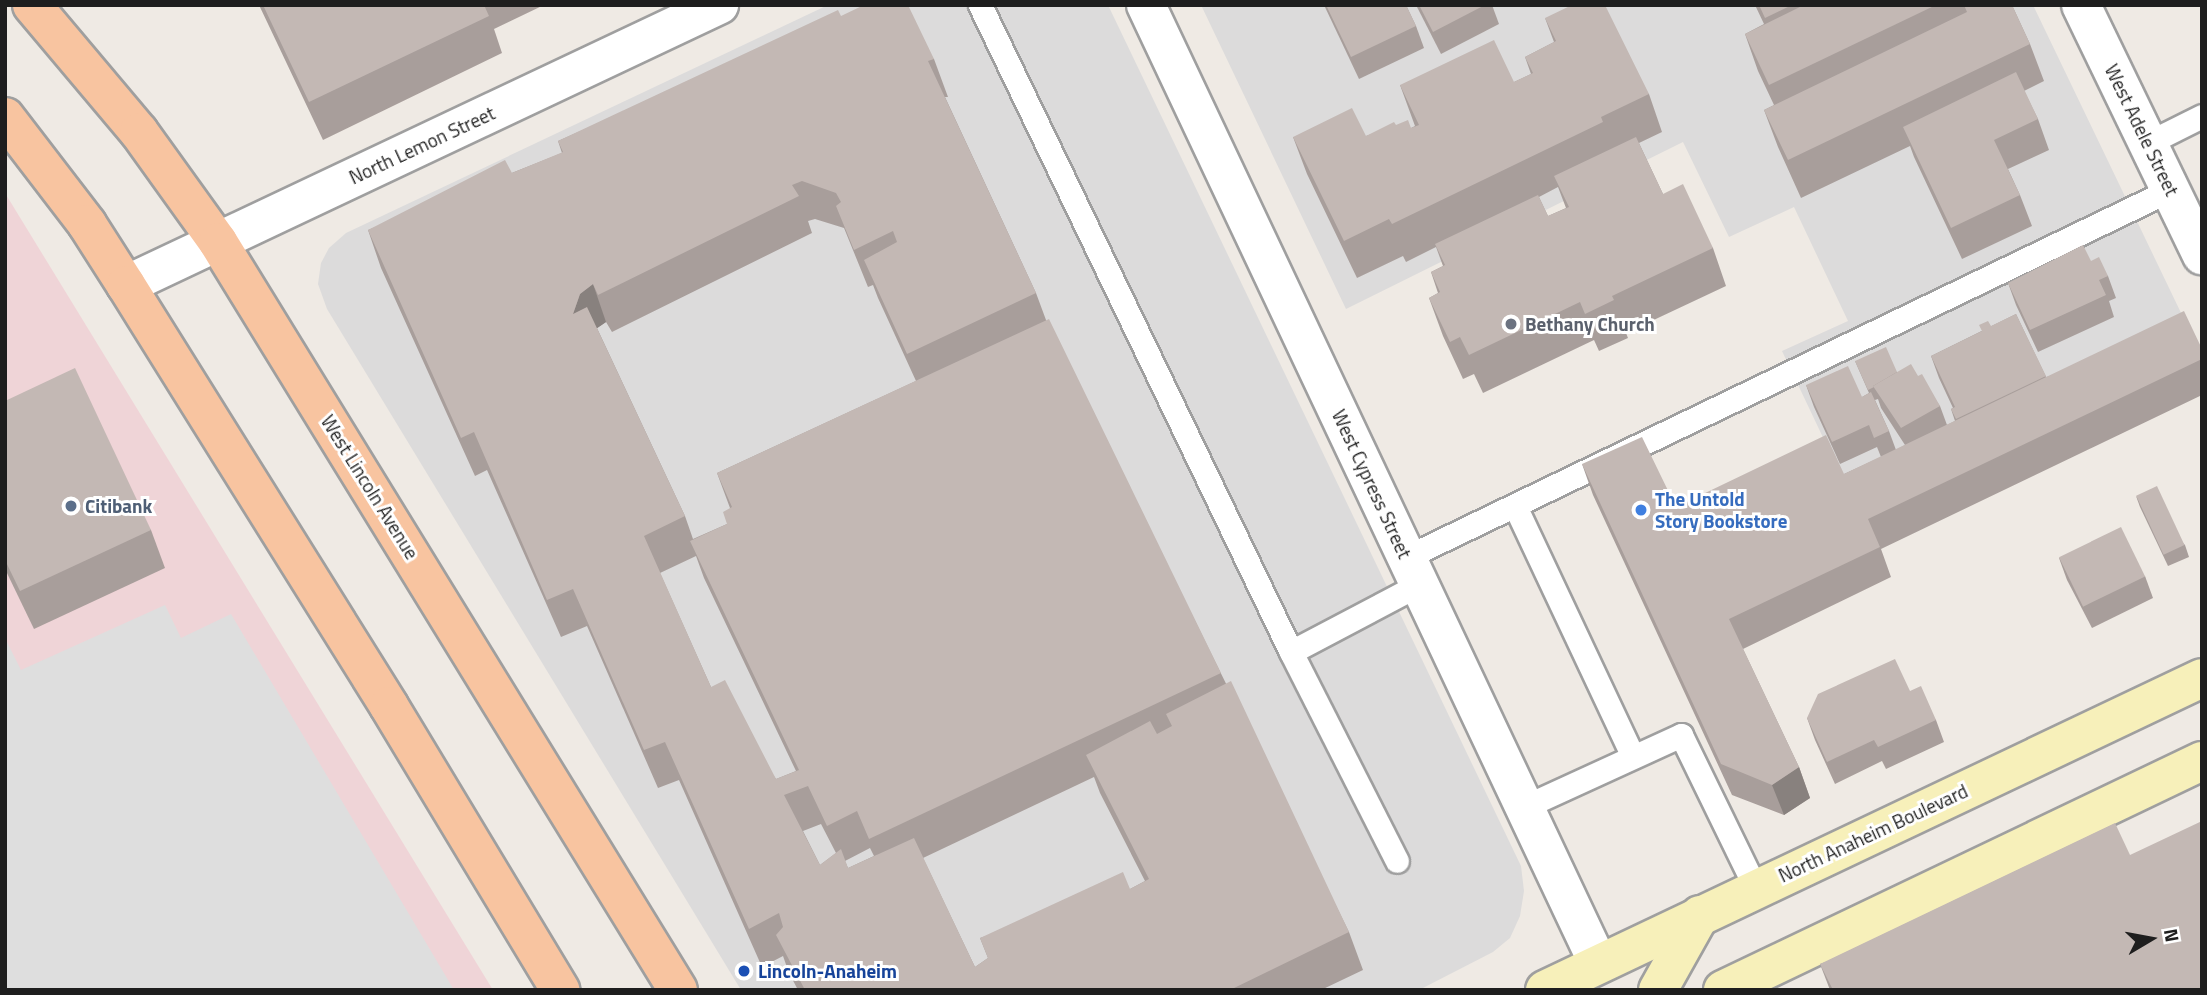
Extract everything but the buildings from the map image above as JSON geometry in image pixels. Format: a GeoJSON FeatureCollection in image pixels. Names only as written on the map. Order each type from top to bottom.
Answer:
{"type":"FeatureCollection","features":[{"type":"Feature","properties":{"kind":"main road","name":"West Lincoln Avenue"},"geometry":{"type":"LineString","coordinates":[[32,5],[139,132],[218,242],[678,990]]}},
{"type":"Feature","properties":{"kind":"main road"},"geometry":{"type":"LineString","coordinates":[[5,117],[87,224],[126,285],[389,706],[560,990]]}},
{"type":"Feature","properties":{"kind":"main road","name":"North Anaheim Boulevard"},"geometry":{"type":"LineString","coordinates":[[1545,990],[1591,977],[1700,915],[2202,678]]}},
{"type":"Feature","properties":{"kind":"main road"},"geometry":{"type":"LineString","coordinates":[[1723,990],[2202,761]]}},
{"type":"Feature","properties":{"kind":"main road"},"geometry":{"type":"LineString","coordinates":[[1658,990],[1700,915]]}},
{"type":"Feature","properties":{"kind":"street","name":"North Lemon Street"},"geometry":{"type":"LineString","coordinates":[[126,285],[719,5]]}},
{"type":"Feature","properties":{"kind":"street","name":"West Cypress Street"},"geometry":{"type":"LineString","coordinates":[[1146,5],[1524,807],[1591,977]]}},
{"type":"Feature","properties":{"kind":"street","name":"West Adele Street"},"geometry":{"type":"LineString","coordinates":[[2081,5],[2202,255]]}},
{"type":"Feature","properties":{"kind":"lane"},"geometry":{"type":"LineString","coordinates":[[980,5],[1291,652],[1396,861]]}},
{"type":"Feature","properties":{"kind":"lane"},"geometry":{"type":"LineString","coordinates":[[2148,144],[2202,117]]}},
{"type":"Feature","properties":{"kind":"lane"},"geometry":{"type":"LineString","coordinates":[[1291,652],[1515,506],[2170,190]]}},
{"type":"Feature","properties":{"kind":"lane"},"geometry":{"type":"LineString","coordinates":[[1515,506],[1633,757]]}},
{"type":"Feature","properties":{"kind":"lane"},"geometry":{"type":"LineString","coordinates":[[1524,807],[1681,735],[1756,889]]}},
{"type":"Feature","properties":{"kind":"shaded area"},"geometry":{"type":"Polygon","coordinates":[[[828,5],[1108,5],[1521,866],[1524,891],[1520,916],[1510,938],[1493,952],[1419,990],[741,990],[327,309],[318,284],[321,263],[329,248],[346,233],[828,5]]]}},
{"type":"Feature","properties":{"kind":"shaded area"},"geometry":{"type":"Polygon","coordinates":[[[1201,5],[2033,5],[2195,342],[1855,505],[1782,351],[1848,321],[1794,207],[1729,237],[1683,142],[1346,309],[1201,5]]]}},
{"type":"Feature","properties":{"kind":"shaded area"},"geometry":{"type":"Polygon","coordinates":[[[5,193],[493,990],[5,990],[5,193]]]}},
{"type":"Feature","properties":{"kind":"shaded area"},"geometry":{"type":"Polygon","coordinates":[[[165,605],[181,638],[231,614],[454,990],[5,990],[5,638],[21,670],[165,605]]]}},
{"type":"Feature","properties":{"kind":"place","name":"Bethany Church"},"geometry":{"type":"Point","coordinates":[1511,324]}},
{"type":"Feature","properties":{"kind":"place","name":"Citibank"},"geometry":{"type":"Point","coordinates":[71,506]}},
{"type":"Feature","properties":{"kind":"place","name":"The Untold Story Bookstore"},"geometry":{"type":"Point","coordinates":[1641,510]}},
{"type":"Feature","properties":{"kind":"place","name":"Lincoln-Anaheim"},"geometry":{"type":"Point","coordinates":[744,971]}}]}
